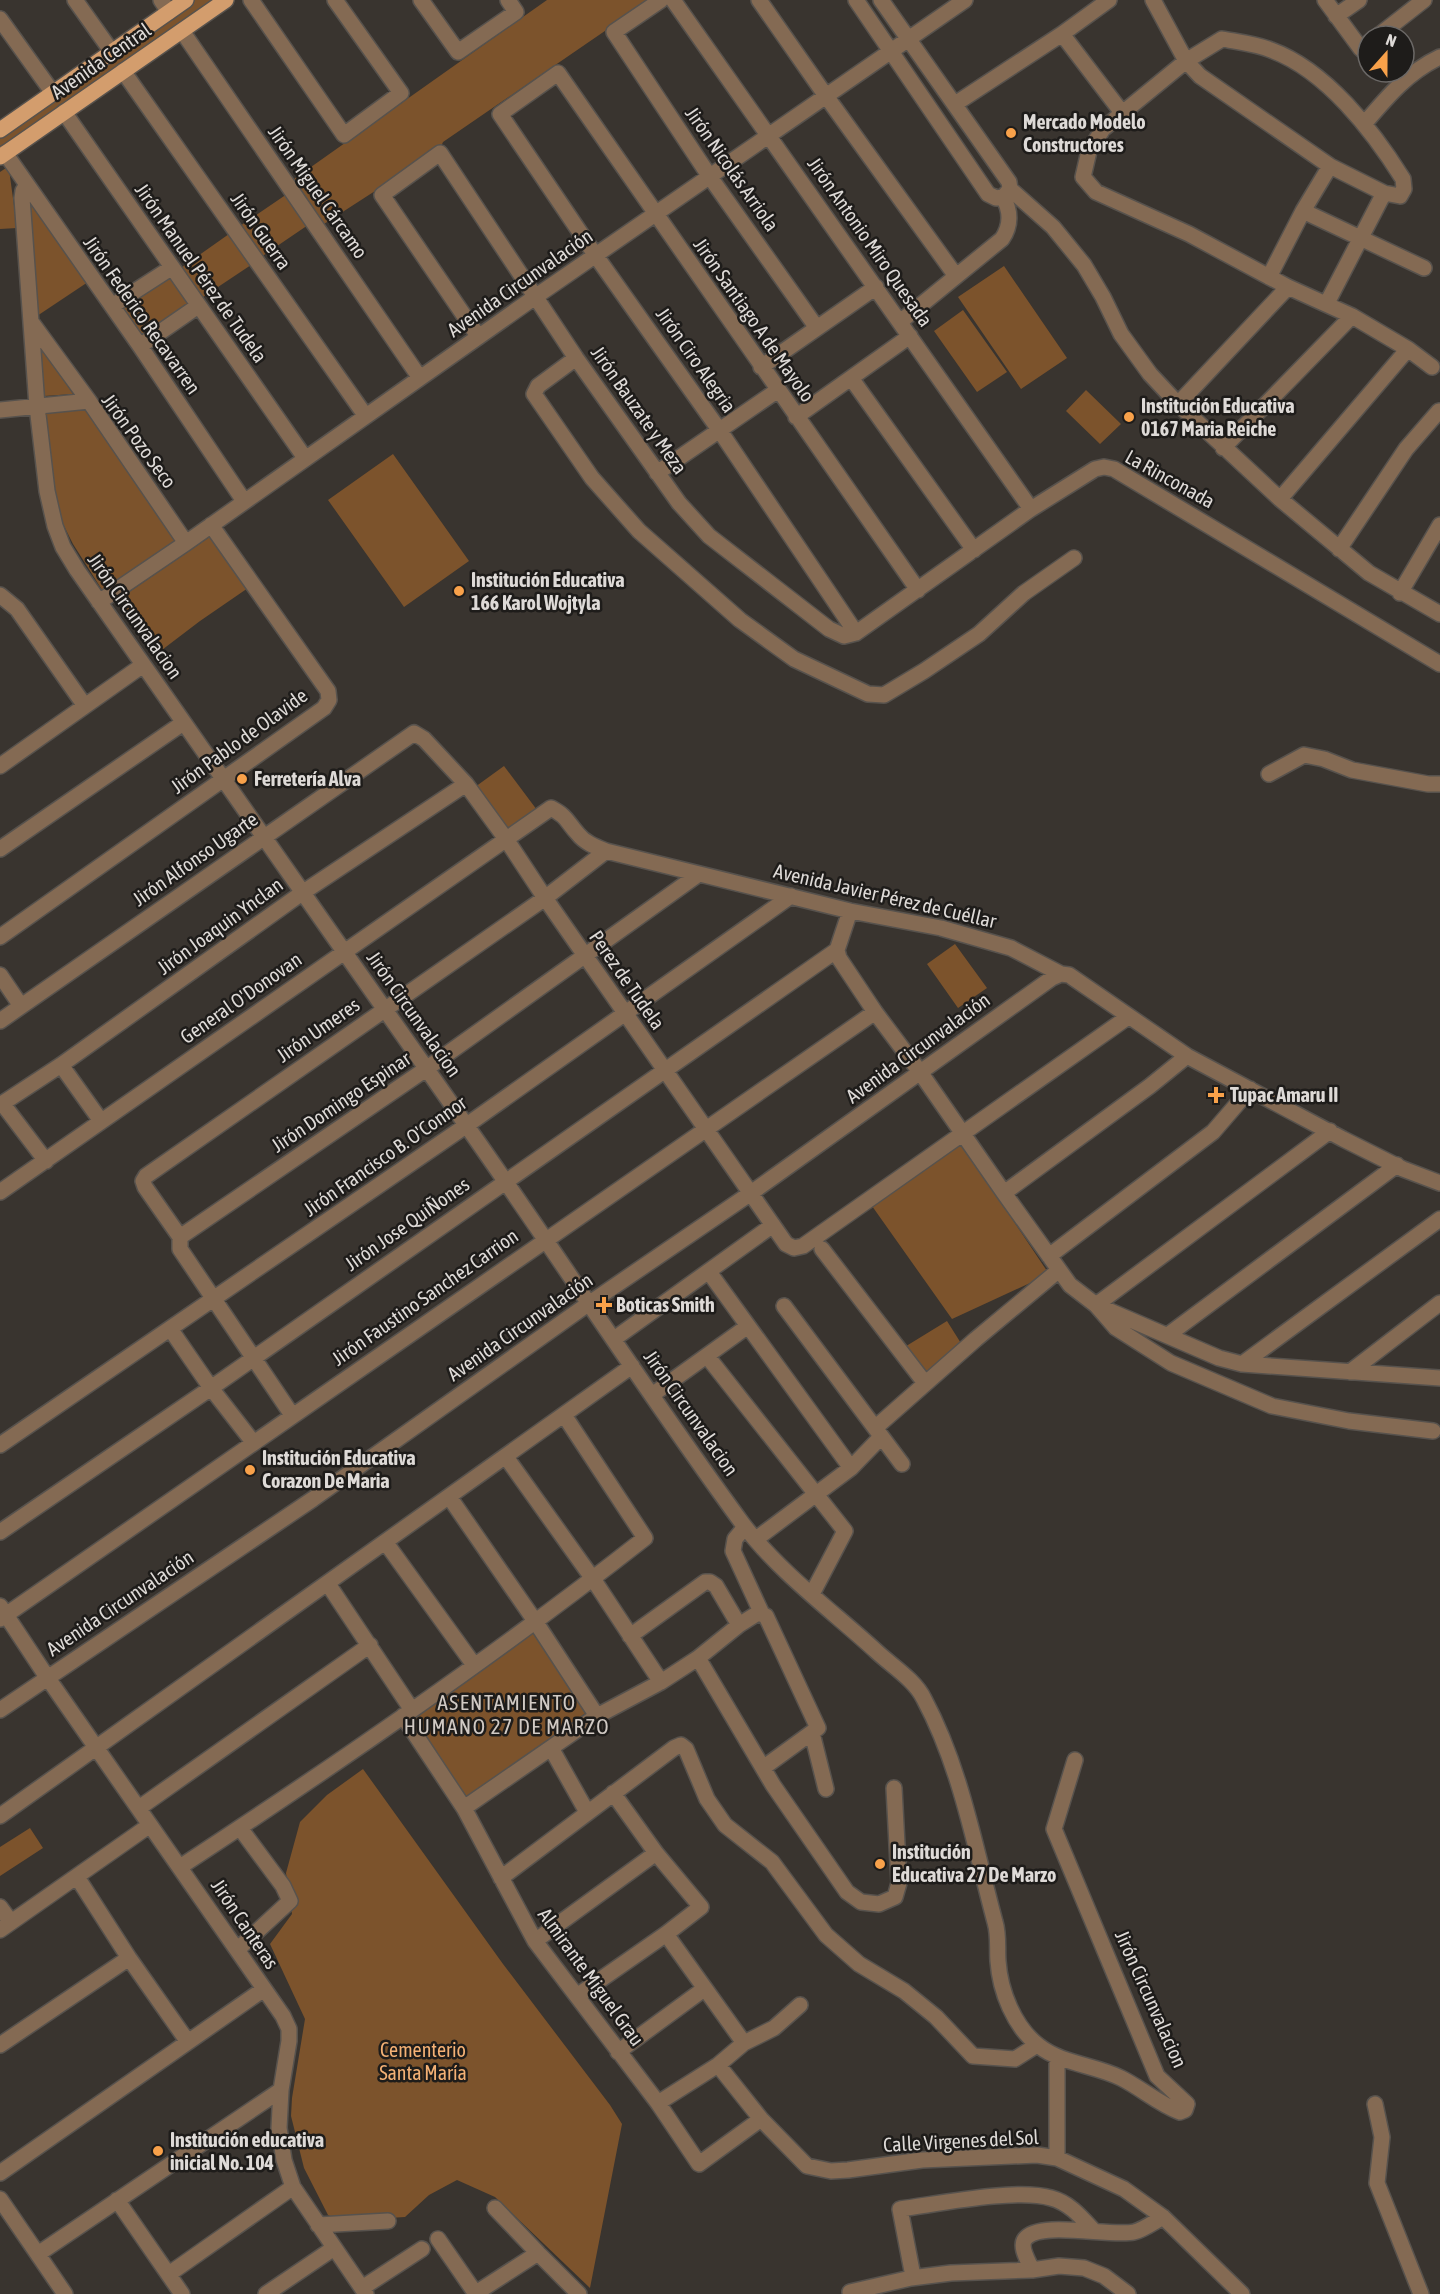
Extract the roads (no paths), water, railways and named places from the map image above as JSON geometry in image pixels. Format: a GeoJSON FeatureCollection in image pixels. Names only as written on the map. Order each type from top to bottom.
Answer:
{"type":"FeatureCollection","features":[{"type":"Feature","properties":{"kind":"main road","name":"Avenida Central"},"geometry":{"type":"LineString","coordinates":[[0,130],[112,52],[165,6],[186,0]]}},
{"type":"Feature","properties":{"kind":"main road","name":"Avenida Central"},"geometry":{"type":"LineString","coordinates":[[3,155],[226,0]]}},
{"type":"Feature","properties":{"kind":"street"},"geometry":{"type":"LineString","coordinates":[[75,0],[112,52]]}},
{"type":"Feature","properties":{"kind":"street"},"geometry":{"type":"LineString","coordinates":[[250,0],[344,135],[401,93],[335,0]]}},
{"type":"Feature","properties":{"kind":"street"},"geometry":{"type":"LineString","coordinates":[[421,0],[458,52],[512,6]]}},
{"type":"Feature","properties":{"kind":"street","name":"Jirón Nicolás Arriola"},"geometry":{"type":"LineString","coordinates":[[661,0],[614,33],[710,177],[817,328]]}},
{"type":"Feature","properties":{"kind":"street","name":"Jirón Antonio Miro Quesada"},"geometry":{"type":"LineString","coordinates":[[673,0],[1031,509]]}},
{"type":"Feature","properties":{"kind":"street"},"geometry":{"type":"LineString","coordinates":[[759,0],[956,276]]}},
{"type":"Feature","properties":{"kind":"street"},"geometry":{"type":"LineString","coordinates":[[856,0],[988,194],[996,198],[1007,193]]}},
{"type":"Feature","properties":{"kind":"street"},"geometry":{"type":"LineString","coordinates":[[881,0],[1009,182],[1007,193],[1009,224],[1002,239],[900,322]]}},
{"type":"Feature","properties":{"kind":"street","name":"Avenida Circunvalación"},"geometry":{"type":"LineString","coordinates":[[99,602],[212,525],[478,336],[965,0]]}},
{"type":"Feature","properties":{"kind":"street"},"geometry":{"type":"LineString","coordinates":[[955,104],[1062,34],[1109,0]]}},
{"type":"Feature","properties":{"kind":"street"},"geometry":{"type":"LineString","coordinates":[[1325,0],[1356,42]]}},
{"type":"Feature","properties":{"kind":"street"},"geometry":{"type":"LineString","coordinates":[[1336,16],[1359,0]]}},
{"type":"Feature","properties":{"kind":"street"},"geometry":{"type":"LineString","coordinates":[[1393,24],[1424,0]]}},
{"type":"Feature","properties":{"kind":"street"},"geometry":{"type":"LineString","coordinates":[[1157,2],[1186,61],[1200,76],[1330,166],[1384,193],[1400,196],[1404,189],[1403,179],[1365,123],[1304,65],[1270,49],[1222,39],[1186,61],[1103,129],[1089,151],[1083,177],[1096,192],[1189,234],[1288,287],[1352,316],[1408,349],[1432,367]]}},
{"type":"Feature","properties":{"kind":"street"},"geometry":{"type":"LineString","coordinates":[[0,19],[52,93]]}},
{"type":"Feature","properties":{"kind":"street","name":"Jirón Miguel Cárcamo"},"geometry":{"type":"LineString","coordinates":[[182,31],[420,378]]}},
{"type":"Feature","properties":{"kind":"street"},"geometry":{"type":"LineString","coordinates":[[1062,34],[1123,114]]}},
{"type":"Feature","properties":{"kind":"street"},"geometry":{"type":"LineString","coordinates":[[1365,123],[1401,82],[1440,57]]}},
{"type":"Feature","properties":{"kind":"street","name":"Jirón Guerra"},"geometry":{"type":"LineString","coordinates":[[123,71],[365,415]]}},
{"type":"Feature","properties":{"kind":"street","name":"Jirón Ciro Alegria"},"geometry":{"type":"LineString","coordinates":[[558,73],[500,114],[596,256],[720,431],[856,633]]}},
{"type":"Feature","properties":{"kind":"street","name":"Jirón Santiago A de Mayolo"},"geometry":{"type":"LineString","coordinates":[[558,73],[918,590]]}},
{"type":"Feature","properties":{"kind":"street","name":"Jirón Manuel Pérez de Tudela"},"geometry":{"type":"LineString","coordinates":[[64,112],[305,458]]}},
{"type":"Feature","properties":{"kind":"street","name":"Jirón Bauzate y Meza"},"geometry":{"type":"LineString","coordinates":[[478,336],[382,195],[440,153],[576,358],[679,503],[709,536],[829,629],[844,636],[856,633]]}},
{"type":"Feature","properties":{"kind":"street","name":"Jirón Federico Recavarren"},"geometry":{"type":"LineString","coordinates":[[3,155],[27,185],[140,346],[244,501]]}},
{"type":"Feature","properties":{"kind":"street"},"geometry":{"type":"LineString","coordinates":[[1269,277],[1303,210],[1330,166]]}},
{"type":"Feature","properties":{"kind":"street","name":"Jirón Circunvalacion"},"geometry":{"type":"LineString","coordinates":[[27,185],[22,198],[37,406],[47,491],[55,526],[63,547],[222,780],[386,1009],[745,1527],[779,1566],[922,1693],[945,1745],[997,1929],[997,1955],[1003,1991],[1026,2032],[1037,2045],[1057,2057],[1119,2077],[1180,2112],[1185,2110],[1187,2104],[1157,2076],[1054,1829],[1076,1760]]}},
{"type":"Feature","properties":{"kind":"street"},"geometry":{"type":"LineString","coordinates":[[1007,193],[1053,227],[1084,265],[1121,334],[1150,375],[1223,448],[1369,573],[1400,593],[1440,614]]}},
{"type":"Feature","properties":{"kind":"street"},"geometry":{"type":"LineString","coordinates":[[1327,303],[1384,193]]}},
{"type":"Feature","properties":{"kind":"street"},"geometry":{"type":"LineString","coordinates":[[1303,210],[1424,268]]}},
{"type":"Feature","properties":{"kind":"street"},"geometry":{"type":"LineString","coordinates":[[112,306],[171,268]]}},
{"type":"Feature","properties":{"kind":"street"},"geometry":{"type":"LineString","coordinates":[[761,367],[876,287]]}},
{"type":"Feature","properties":{"kind":"street"},"geometry":{"type":"LineString","coordinates":[[1178,404],[1288,287]]}},
{"type":"Feature","properties":{"kind":"street"},"geometry":{"type":"LineString","coordinates":[[140,346],[198,306]]}},
{"type":"Feature","properties":{"kind":"street"},"geometry":{"type":"LineString","coordinates":[[1223,448],[1352,316]]}},
{"type":"Feature","properties":{"kind":"street"},"geometry":{"type":"LineString","coordinates":[[31,323],[89,401]]}},
{"type":"Feature","properties":{"kind":"street"},"geometry":{"type":"LineString","coordinates":[[796,417],[910,336]]}},
{"type":"Feature","properties":{"kind":"street"},"geometry":{"type":"LineString","coordinates":[[1280,499],[1408,349]]}},
{"type":"Feature","properties":{"kind":"street"},"geometry":{"type":"LineString","coordinates":[[576,358],[538,386],[534,394],[592,478],[639,531],[740,620],[794,659],[868,694],[884,695],[924,671],[979,634],[1031,588],[1074,558]]}},
{"type":"Feature","properties":{"kind":"street"},"geometry":{"type":"LineString","coordinates":[[851,378],[975,550]]}},
{"type":"Feature","properties":{"kind":"street"},"geometry":{"type":"LineString","coordinates":[[657,473],[778,390]]}},
{"type":"Feature","properties":{"kind":"street","name":"Jirón Pozo Seco"},"geometry":{"type":"LineString","coordinates":[[0,410],[89,401],[186,543]]}},
{"type":"Feature","properties":{"kind":"street"},"geometry":{"type":"LineString","coordinates":[[1340,549],[1406,449],[1439,411]]}},
{"type":"Feature","properties":{"kind":"street","name":"La Rinconada"},"geometry":{"type":"LineString","coordinates":[[856,633],[1031,509],[1095,470],[1104,467],[1114,470],[1440,664]]}},
{"type":"Feature","properties":{"kind":"street","name":"Jirón Pablo de Olavide"},"geometry":{"type":"LineString","coordinates":[[0,937],[324,708],[328,700],[328,691],[212,525]]}},
{"type":"Feature","properties":{"kind":"street"},"geometry":{"type":"LineString","coordinates":[[1400,593],[1440,525]]}},
{"type":"Feature","properties":{"kind":"street"},"geometry":{"type":"LineString","coordinates":[[0,595],[17,609],[85,706]]}},
{"type":"Feature","properties":{"kind":"street"},"geometry":{"type":"LineString","coordinates":[[0,766],[143,665]]}},
{"type":"Feature","properties":{"kind":"street"},"geometry":{"type":"LineString","coordinates":[[0,849],[183,723]]}},
{"type":"Feature","properties":{"kind":"street","name":"Perez de Tudela"},"geometry":{"type":"LineString","coordinates":[[414,733],[424,739],[466,784],[786,1244],[794,1248],[804,1246],[963,1134]]}},
{"type":"Feature","properties":{"kind":"street","name":"Jirón Alfonso Ugarte"},"geometry":{"type":"LineString","coordinates":[[0,1021],[414,733]]}},
{"type":"Feature","properties":{"kind":"street"},"geometry":{"type":"LineString","coordinates":[[1269,774],[1304,755],[1324,759],[1352,770],[1428,784],[1440,784]]}},
{"type":"Feature","properties":{"kind":"street","name":"Jirón Joaquin Ynclan"},"geometry":{"type":"LineString","coordinates":[[1,1104],[61,1065],[302,892],[466,784]]}},
{"type":"Feature","properties":{"kind":"street","name":"Avenida Javier Pérez de Cuéllar"},"geometry":{"type":"LineString","coordinates":[[506,839],[551,808],[564,814],[578,835],[590,845],[606,851],[850,911],[941,928],[1011,948],[1061,974],[1069,975],[1187,1056],[1396,1166],[1440,1183]]}},
{"type":"Feature","properties":{"kind":"street","name":"General O'Donovan"},"geometry":{"type":"LineString","coordinates":[[0,1192],[506,839]]}},
{"type":"Feature","properties":{"kind":"street","name":"Jirón Umeres"},"geometry":{"type":"LineString","coordinates":[[180,1237],[145,1187],[143,1181],[146,1176],[545,898],[606,851]]}},
{"type":"Feature","properties":{"kind":"street","name":"Jirón Domingo Espinar"},"geometry":{"type":"LineString","coordinates":[[180,1237],[426,1069],[699,874]]}},
{"type":"Feature","properties":{"kind":"street","name":"Jirón Francisco B. O'Connor"},"geometry":{"type":"LineString","coordinates":[[0,1445],[467,1125],[791,896]]}},
{"type":"Feature","properties":{"kind":"street"},"geometry":{"type":"LineString","coordinates":[[850,911],[837,950],[839,958],[1070,1285],[1096,1305],[1116,1328],[1171,1363],[1272,1406],[1349,1421],[1433,1431]]}},
{"type":"Feature","properties":{"kind":"street","name":"Jirón Jose QuiÑones"},"geometry":{"type":"LineString","coordinates":[[0,1532],[211,1388],[837,950]]}},
{"type":"Feature","properties":{"kind":"street","name":"Avenida Circunvalación"},"geometry":{"type":"LineString","coordinates":[[0,1710],[313,1499],[590,1303],[751,1193],[1052,978],[1061,974]]}},
{"type":"Feature","properties":{"kind":"street"},"geometry":{"type":"LineString","coordinates":[[0,975],[21,1006]]}},
{"type":"Feature","properties":{"kind":"street","name":"Jirón Faustino Sanchez Carrion"},"geometry":{"type":"LineString","coordinates":[[2,1613],[875,1012]]}},
{"type":"Feature","properties":{"kind":"street"},"geometry":{"type":"LineString","coordinates":[[963,1134],[1128,1017]]}},
{"type":"Feature","properties":{"kind":"street"},"geometry":{"type":"LineString","coordinates":[[1004,1193],[1150,1086],[1187,1056]]}},
{"type":"Feature","properties":{"kind":"street"},"geometry":{"type":"LineString","coordinates":[[61,1065],[101,1121]]}},
{"type":"Feature","properties":{"kind":"street"},"geometry":{"type":"LineString","coordinates":[[1049,1256],[1213,1132],[1250,1089]]}},
{"type":"Feature","properties":{"kind":"street"},"geometry":{"type":"LineString","coordinates":[[1,1104],[46,1161]]}},
{"type":"Feature","properties":{"kind":"street"},"geometry":{"type":"LineString","coordinates":[[1096,1305],[1330,1131]]}},
{"type":"Feature","properties":{"kind":"street"},"geometry":{"type":"LineString","coordinates":[[1168,1335],[1396,1166]]}},
{"type":"Feature","properties":{"kind":"street"},"geometry":{"type":"LineString","coordinates":[[1242,1364],[1440,1219]]}},
{"type":"Feature","properties":{"kind":"street"},"geometry":{"type":"LineString","coordinates":[[614,1339],[773,1225]]}},
{"type":"Feature","properties":{"kind":"street"},"geometry":{"type":"LineString","coordinates":[[180,1237],[180,1249],[292,1415]]}},
{"type":"Feature","properties":{"kind":"street"},"geometry":{"type":"LineString","coordinates":[[822,1249],[925,1383]]}},
{"type":"Feature","properties":{"kind":"street"},"geometry":{"type":"LineString","coordinates":[[756,1539],[851,1468],[878,1433],[925,1383],[1059,1270]]}},
{"type":"Feature","properties":{"kind":"street"},"geometry":{"type":"LineString","coordinates":[[709,1272],[851,1468]]}},
{"type":"Feature","properties":{"kind":"street"},"geometry":{"type":"LineString","coordinates":[[1350,1372],[1440,1303]]}},
{"type":"Feature","properties":{"kind":"street"},"geometry":{"type":"LineString","coordinates":[[1096,1305],[1219,1358],[1242,1364],[1440,1378]]}},
{"type":"Feature","properties":{"kind":"street"},"geometry":{"type":"LineString","coordinates":[[784,1306],[902,1464]]}},
{"type":"Feature","properties":{"kind":"street"},"geometry":{"type":"LineString","coordinates":[[652,1395],[748,1326]]}},
{"type":"Feature","properties":{"kind":"street"},"geometry":{"type":"LineString","coordinates":[[171,1330],[211,1388],[253,1442]]}},
{"type":"Feature","properties":{"kind":"street"},"geometry":{"type":"LineString","coordinates":[[707,1356],[815,1496],[845,1531],[812,1594]]}},
{"type":"Feature","properties":{"kind":"street"},"geometry":{"type":"LineString","coordinates":[[0,1816],[450,1498],[632,1366]]}},
{"type":"Feature","properties":{"kind":"street"},"geometry":{"type":"LineString","coordinates":[[180,1867],[407,1713],[645,1539],[564,1415]]}},
{"type":"Feature","properties":{"kind":"street"},"geometry":{"type":"LineString","coordinates":[[506,1457],[593,1579],[661,1682]]}},
{"type":"Feature","properties":{"kind":"street"},"geometry":{"type":"LineString","coordinates":[[450,1498],[597,1716]]}},
{"type":"Feature","properties":{"kind":"street"},"geometry":{"type":"LineString","coordinates":[[745,1527],[735,1539],[733,1551],[760,1613],[766,1616],[819,1728],[763,1768]]}},
{"type":"Feature","properties":{"kind":"street"},"geometry":{"type":"LineString","coordinates":[[386,1543],[474,1665]]}},
{"type":"Feature","properties":{"kind":"street"},"geometry":{"type":"LineString","coordinates":[[630,1636],[705,1582],[716,1586],[739,1625]]}},
{"type":"Feature","properties":{"kind":"street","name":"Almirante Miguel Grau"},"geometry":{"type":"LineString","coordinates":[[328,1584],[370,1645],[407,1713],[464,1808],[536,1941],[658,2103],[699,2164],[761,2119]]}},
{"type":"Feature","properties":{"kind":"street","name":"Jirón Canteras"},"geometry":{"type":"LineString","coordinates":[[2,1613],[283,2016],[289,2029],[290,2041],[281,2090],[279,2128],[284,2160],[293,2187],[364,2291]]}},
{"type":"Feature","properties":{"kind":"street"},"geometry":{"type":"LineString","coordinates":[[464,1808],[597,1716],[661,1682],[699,1658],[739,1625],[760,1613]]}},
{"type":"Feature","properties":{"kind":"street"},"geometry":{"type":"LineString","coordinates":[[139,1809],[370,1645]]}},
{"type":"Feature","properties":{"kind":"street"},"geometry":{"type":"LineString","coordinates":[[699,1658],[789,1810],[847,1892],[861,1902],[879,1904],[895,1897],[899,1883],[894,1788]]}},
{"type":"Feature","properties":{"kind":"street"},"geometry":{"type":"LineString","coordinates":[[812,1732],[826,1789]]}},
{"type":"Feature","properties":{"kind":"street"},"geometry":{"type":"LineString","coordinates":[[501,1878],[587,1812],[681,1745],[686,1749],[707,1799],[725,1825],[772,1862],[826,1935],[859,1964],[904,1991],[936,2017],[973,2056],[1015,2059],[1037,2045]]}},
{"type":"Feature","properties":{"kind":"street"},"geometry":{"type":"LineString","coordinates":[[551,1748],[587,1812]]}},
{"type":"Feature","properties":{"kind":"street"},"geometry":{"type":"LineString","coordinates":[[577,1996],[666,1934],[700,1907],[656,1853],[614,1793]]}},
{"type":"Feature","properties":{"kind":"street"},"geometry":{"type":"LineString","coordinates":[[0,1907],[6,1926],[150,1825]]}},
{"type":"Feature","properties":{"kind":"street"},"geometry":{"type":"LineString","coordinates":[[237,1950],[290,1901],[283,1886],[240,1827]]}},
{"type":"Feature","properties":{"kind":"street"},"geometry":{"type":"LineString","coordinates":[[536,1941],[656,1853]]}},
{"type":"Feature","properties":{"kind":"street"},"geometry":{"type":"LineString","coordinates":[[77,1877],[129,1958],[188,2042]]}},
{"type":"Feature","properties":{"kind":"street"},"geometry":{"type":"LineString","coordinates":[[666,1934],[744,2043]]}},
{"type":"Feature","properties":{"kind":"street"},"geometry":{"type":"LineString","coordinates":[[0,2044],[129,1958]]}},
{"type":"Feature","properties":{"kind":"street"},"geometry":{"type":"LineString","coordinates":[[0,2173],[264,1989]]}},
{"type":"Feature","properties":{"kind":"street"},"geometry":{"type":"LineString","coordinates":[[618,2052],[704,1989]]}},
{"type":"Feature","properties":{"kind":"street"},"geometry":{"type":"LineString","coordinates":[[658,2103],[718,2065],[744,2043],[774,2028],[800,2005]]}},
{"type":"Feature","properties":{"kind":"street"},"geometry":{"type":"LineString","coordinates":[[1057,2057],[1057,2158]]}},
{"type":"Feature","properties":{"kind":"street","name":"Calle Virgenes del Sol"},"geometry":{"type":"LineString","coordinates":[[718,2065],[761,2119],[807,2166],[831,2170],[922,2160],[1037,2155],[1057,2158],[1124,2189],[1163,2217],[1242,2294]]}},
{"type":"Feature","properties":{"kind":"street"},"geometry":{"type":"LineString","coordinates":[[38,2254],[281,2090]]}},
{"type":"Feature","properties":{"kind":"street"},"geometry":{"type":"LineString","coordinates":[[1375,2104],[1382,2137],[1377,2183],[1421,2294]]}},
{"type":"Feature","properties":{"kind":"street"},"geometry":{"type":"LineString","coordinates":[[169,2274],[293,2187]]}},
{"type":"Feature","properties":{"kind":"street"},"geometry":{"type":"LineString","coordinates":[[912,2271],[900,2209],[1015,2195],[1051,2198],[1072,2208],[1094,2231]]}},
{"type":"Feature","properties":{"kind":"street"},"geometry":{"type":"LineString","coordinates":[[0,2199],[65,2294]]}},
{"type":"Feature","properties":{"kind":"street"},"geometry":{"type":"LineString","coordinates":[[117,2200],[182,2294]]}},
{"type":"Feature","properties":{"kind":"street"},"geometry":{"type":"LineString","coordinates":[[495,2208],[579,2294]]}},
{"type":"Feature","properties":{"kind":"street"},"geometry":{"type":"LineString","coordinates":[[1032,2270],[1022,2246],[1024,2240],[1035,2232],[1134,2232],[1163,2217]]}},
{"type":"Feature","properties":{"kind":"street"},"geometry":{"type":"LineString","coordinates":[[318,2225],[388,2221]]}},
{"type":"Feature","properties":{"kind":"street"},"geometry":{"type":"LineString","coordinates":[[438,2239],[476,2294],[538,2253]]}},
{"type":"Feature","properties":{"kind":"street"},"geometry":{"type":"LineString","coordinates":[[266,2294],[334,2248]]}},
{"type":"Feature","properties":{"kind":"street"},"geometry":{"type":"LineString","coordinates":[[364,2291],[422,2249]]}},
{"type":"Feature","properties":{"kind":"street"},"geometry":{"type":"LineString","coordinates":[[850,2292],[911,2278],[951,2273],[1032,2270],[1059,2266],[1084,2268],[1104,2276],[1128,2294]]}},
{"type":"Feature","properties":{"kind":"place","name":"Mercado Modelo Constructores"},"geometry":{"type":"Point","coordinates":[1011,133]}},
{"type":"Feature","properties":{"kind":"place","name":"Institución Educativa 0167 Maria Reiche"},"geometry":{"type":"Point","coordinates":[1129,417]}},
{"type":"Feature","properties":{"kind":"place","name":"Institución Educativa 166 Karol Wojtyla"},"geometry":{"type":"Point","coordinates":[459,591]}},
{"type":"Feature","properties":{"kind":"place","name":"Ferretería Alva"},"geometry":{"type":"Point","coordinates":[242,779]}},
{"type":"Feature","properties":{"kind":"place","name":"Tupac Amaru II"},"geometry":{"type":"Point","coordinates":[1216,1095]}},
{"type":"Feature","properties":{"kind":"place","name":"Boticas Smith"},"geometry":{"type":"Point","coordinates":[604,1305]}},
{"type":"Feature","properties":{"kind":"place","name":"Institución Educativa Corazon De Maria"},"geometry":{"type":"Point","coordinates":[250,1470]}},
{"type":"Feature","properties":{"kind":"place","name":"Institución Educativa 27 De Marzo"},"geometry":{"type":"Point","coordinates":[880,1864]}},
{"type":"Feature","properties":{"kind":"place","name":"Institución educativa inicial No. 104"},"geometry":{"type":"Point","coordinates":[158,2151]}},
{"type":"Feature","properties":{"kind":"district","name":"ASENTAMIENTO HUMANO 27 DE MARZO"},"geometry":{"type":"Point","coordinates":[507,1715]}},
{"type":"Feature","properties":{"kind":"park label","name":"Cementerio Santa María"},"geometry":{"type":"Point","coordinates":[423,2062]}}]}
